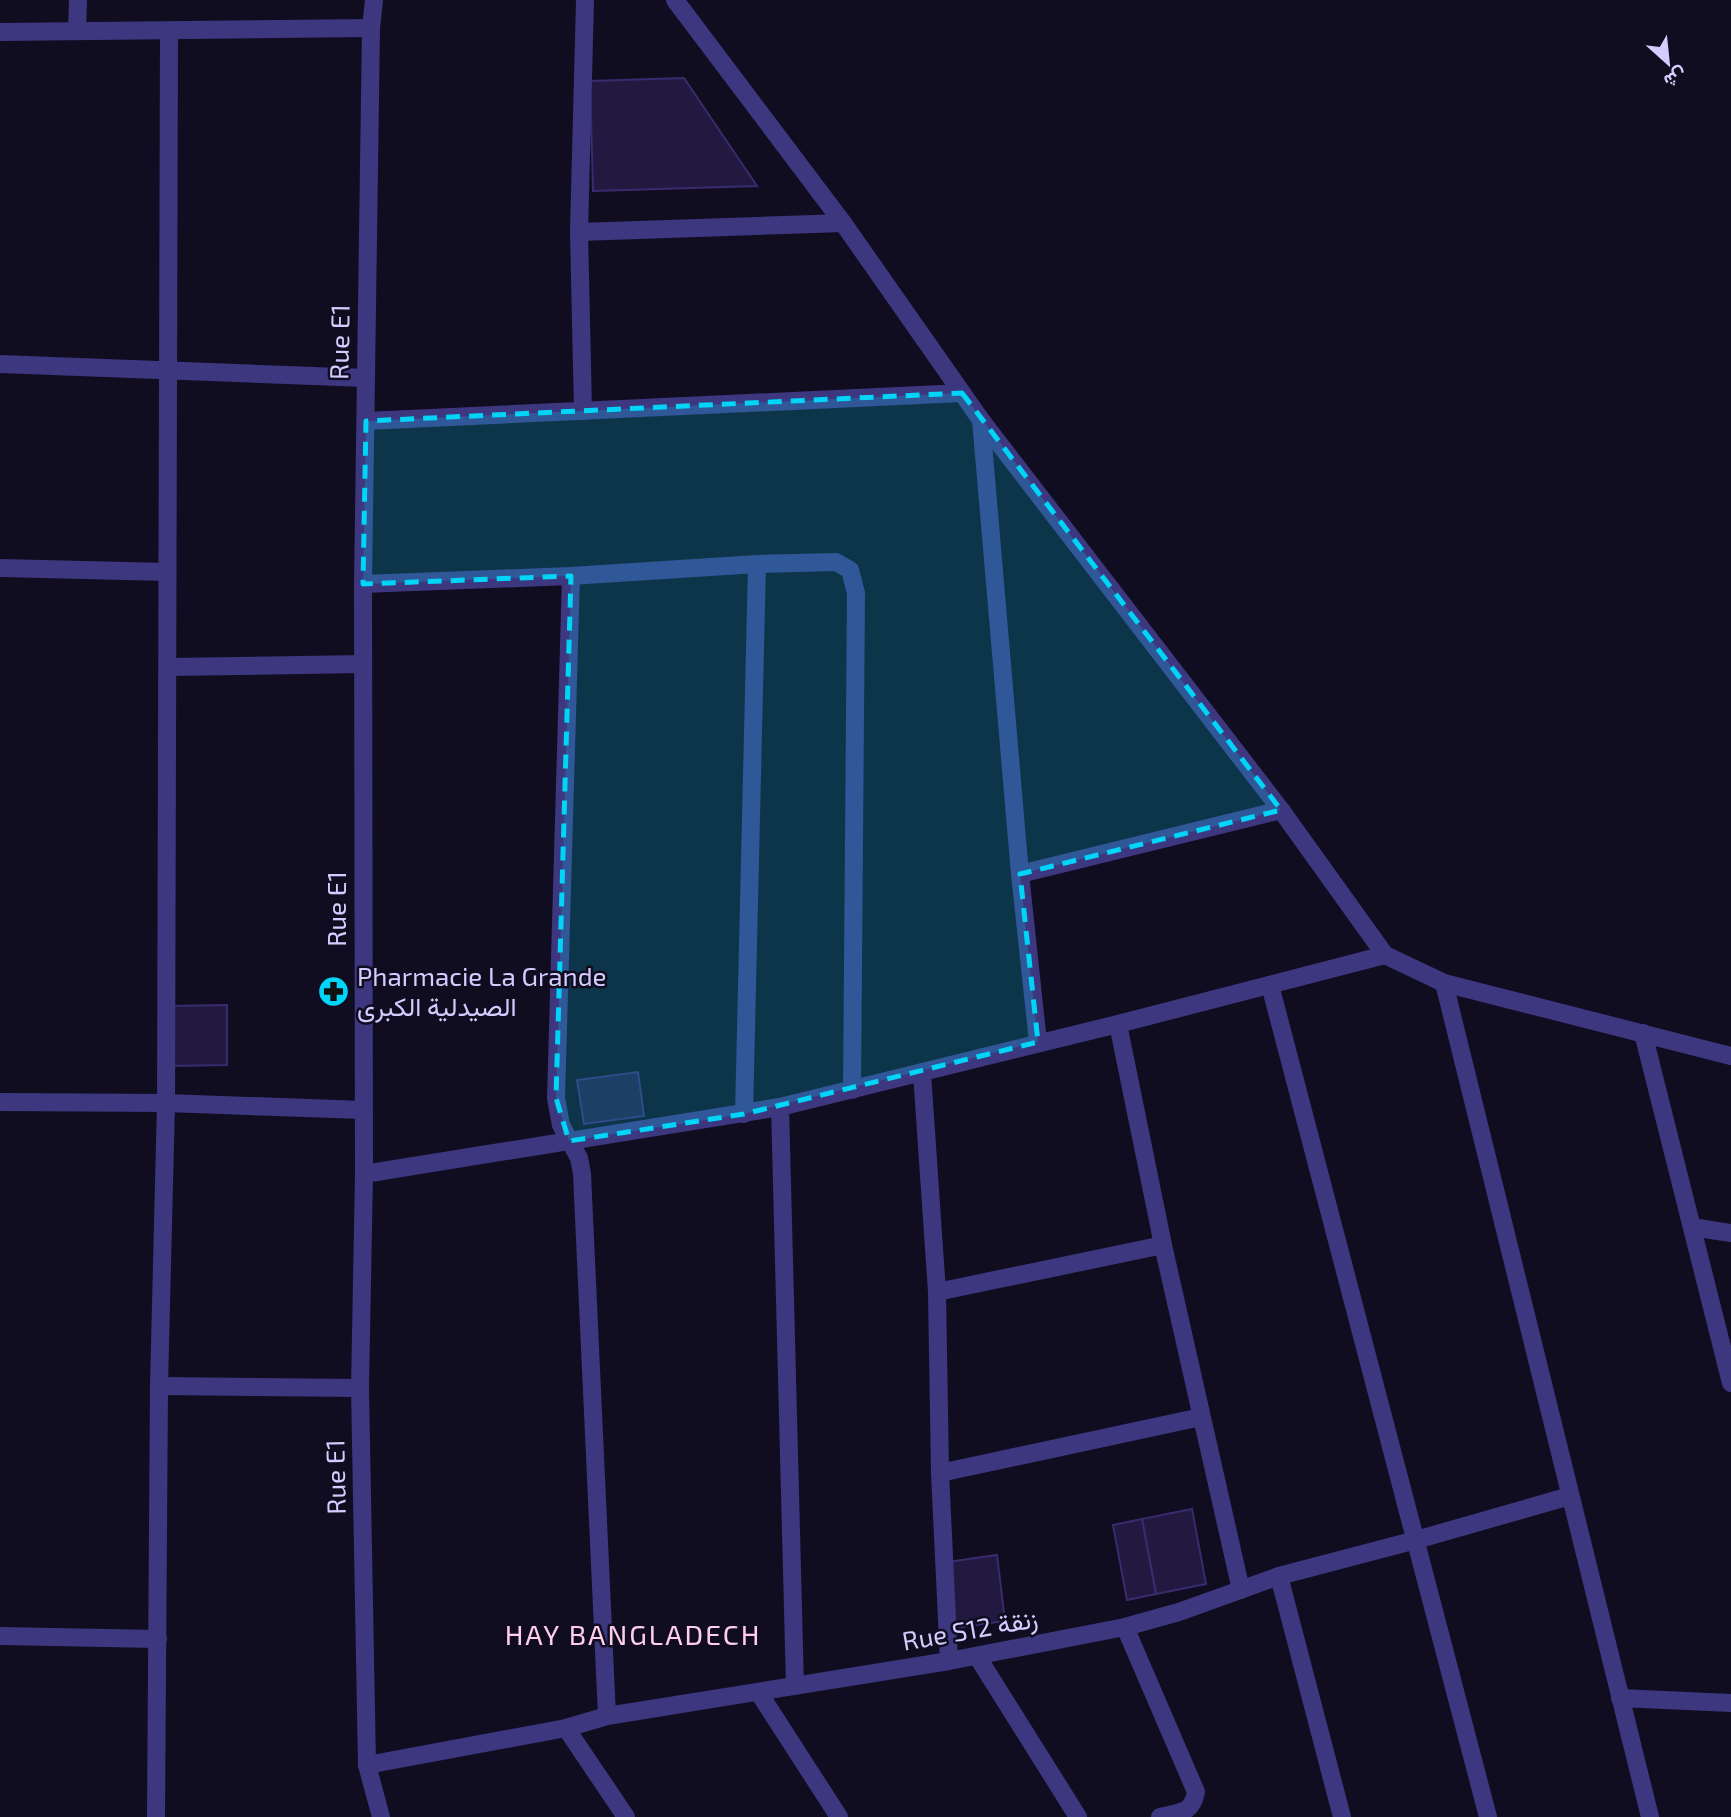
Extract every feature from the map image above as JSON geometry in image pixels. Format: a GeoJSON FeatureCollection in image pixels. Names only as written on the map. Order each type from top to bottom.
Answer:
{"type":"FeatureCollection","features":[{"type":"Feature","properties":{"kind":"street"},"geometry":{"type":"LineString","coordinates":[[77,31],[78,0]]}},
{"type":"Feature","properties":{"kind":"street","name":"Rue E1"},"geometry":{"type":"LineString","coordinates":[[374,0],[370,28],[363,584],[364,1174],[360,1388],[368,1765],[381,1817]]}},
{"type":"Feature","properties":{"kind":"street"},"geometry":{"type":"LineString","coordinates":[[583,411],[579,232],[585,0]]}},
{"type":"Feature","properties":{"kind":"street"},"geometry":{"type":"LineString","coordinates":[[675,0],[843,223],[981,419],[1282,810],[1385,954],[1444,983],[1731,1056]]}},
{"type":"Feature","properties":{"kind":"street"},"geometry":{"type":"LineString","coordinates":[[0,32],[370,28]]}},
{"type":"Feature","properties":{"kind":"street"},"geometry":{"type":"LineString","coordinates":[[156,1817],[159,1386],[166,1103],[169,31]]}},
{"type":"Feature","properties":{"kind":"street"},"geometry":{"type":"LineString","coordinates":[[579,232],[843,223]]}},
{"type":"Feature","properties":{"kind":"street"},"geometry":{"type":"LineString","coordinates":[[0,364],[366,378]]}},
{"type":"Feature","properties":{"kind":"street"},"geometry":{"type":"LineString","coordinates":[[366,421],[962,393]]}},
{"type":"Feature","properties":{"kind":"street"},"geometry":{"type":"LineString","coordinates":[[981,419],[1020,874],[1038,1042]]}},
{"type":"Feature","properties":{"kind":"street"},"geometry":{"type":"LineString","coordinates":[[363,584],[571,576],[757,564],[836,562],[850,570],[855,582],[852,1090]]}},
{"type":"Feature","properties":{"kind":"street"},"geometry":{"type":"LineString","coordinates":[[744,1114],[757,564]]}},
{"type":"Feature","properties":{"kind":"street"},"geometry":{"type":"LineString","coordinates":[[0,568],[167,572]]}},
{"type":"Feature","properties":{"kind":"street"},"geometry":{"type":"LineString","coordinates":[[571,576],[556,1098],[561,1125],[579,1158],[582,1174],[607,1716]]}},
{"type":"Feature","properties":{"kind":"street"},"geometry":{"type":"LineString","coordinates":[[168,667],[363,664]]}},
{"type":"Feature","properties":{"kind":"street"},"geometry":{"type":"LineString","coordinates":[[1020,874],[1282,810]]}},
{"type":"Feature","properties":{"kind":"street"},"geometry":{"type":"LineString","coordinates":[[364,1174],[780,1107],[1118,1024],[1385,954]]}},
{"type":"Feature","properties":{"kind":"street"},"geometry":{"type":"LineString","coordinates":[[1444,983],[1650,1817]]}},
{"type":"Feature","properties":{"kind":"street"},"geometry":{"type":"LineString","coordinates":[[1270,985],[1488,1817]]}},
{"type":"Feature","properties":{"kind":"street"},"geometry":{"type":"LineString","coordinates":[[1118,1024],[1200,1417],[1241,1590]]}},
{"type":"Feature","properties":{"kind":"street"},"geometry":{"type":"LineString","coordinates":[[1643,1033],[1731,1383]]}},
{"type":"Feature","properties":{"kind":"street"},"geometry":{"type":"LineString","coordinates":[[922,1073],[937,1292],[940,1473],[949,1661]]}},
{"type":"Feature","properties":{"kind":"street"},"geometry":{"type":"LineString","coordinates":[[0,1102],[166,1103],[363,1110]]}},
{"type":"Feature","properties":{"kind":"street"},"geometry":{"type":"LineString","coordinates":[[780,1107],[795,1686]]}},
{"type":"Feature","properties":{"kind":"street"},"geometry":{"type":"LineString","coordinates":[[1692,1227],[1731,1233]]}},
{"type":"Feature","properties":{"kind":"street"},"geometry":{"type":"LineString","coordinates":[[937,1292],[1163,1245]]}},
{"type":"Feature","properties":{"kind":"street"},"geometry":{"type":"LineString","coordinates":[[159,1386],[360,1388]]}},
{"type":"Feature","properties":{"kind":"street"},"geometry":{"type":"LineString","coordinates":[[940,1473],[1200,1417]]}},
{"type":"Feature","properties":{"kind":"street","name":"Rue S12 زنقة"},"geometry":{"type":"LineString","coordinates":[[368,1765],[566,1728],[607,1716],[949,1661],[1125,1627],[1179,1612],[1279,1576],[1416,1541],[1570,1496]]}},
{"type":"Feature","properties":{"kind":"street"},"geometry":{"type":"LineString","coordinates":[[1279,1576],[1342,1817]]}},
{"type":"Feature","properties":{"kind":"street"},"geometry":{"type":"LineString","coordinates":[[1125,1627],[1196,1792],[1194,1803],[1188,1810],[1160,1817]]}},
{"type":"Feature","properties":{"kind":"street"},"geometry":{"type":"LineString","coordinates":[[0,1636],[158,1639]]}},
{"type":"Feature","properties":{"kind":"street"},"geometry":{"type":"LineString","coordinates":[[977,1656],[1078,1817]]}},
{"type":"Feature","properties":{"kind":"street"},"geometry":{"type":"LineString","coordinates":[[759,1693],[839,1817]]}},
{"type":"Feature","properties":{"kind":"street"},"geometry":{"type":"LineString","coordinates":[[1620,1698],[1731,1703]]}},
{"type":"Feature","properties":{"kind":"street"},"geometry":{"type":"LineString","coordinates":[[566,1728],[626,1817]]}},
{"type":"Feature","properties":{"kind":"highlighted area"},"geometry":{"type":"Polygon","coordinates":[[[962,393],[1281,810],[1020,874],[1038,1042],[744,1114],[569,1141],[556,1098],[571,576],[363,584],[366,421],[962,393]]]}},
{"type":"Feature","properties":{"kind":"building"},"geometry":{"type":"Polygon","coordinates":[[[684,78],[757,186],[593,191],[590,81],[684,78]]]}},
{"type":"Feature","properties":{"kind":"building"},"geometry":{"type":"Polygon","coordinates":[[[227,1005],[227,1065],[168,1066],[168,1006],[227,1005]]]}},
{"type":"Feature","properties":{"kind":"building"},"geometry":{"type":"Polygon","coordinates":[[[638,1072],[644,1116],[584,1124],[577,1080],[638,1072]]]}},
{"type":"Feature","properties":{"kind":"building"},"geometry":{"type":"Polygon","coordinates":[[[1192,1509],[1206,1584],[1156,1594],[1142,1519],[1192,1509]]]}},
{"type":"Feature","properties":{"kind":"building"},"geometry":{"type":"Polygon","coordinates":[[[1142,1519],[1156,1594],[1127,1600],[1113,1525],[1142,1519]]]}},
{"type":"Feature","properties":{"kind":"building"},"geometry":{"type":"Polygon","coordinates":[[[997,1555],[1005,1621],[956,1628],[947,1562],[997,1555]]]}},
{"type":"Feature","properties":{"kind":"place","name":"Pharmacie La Grande الصيدلية الكبرى"},"geometry":{"type":"Point","coordinates":[334,992]}},
{"type":"Feature","properties":{"kind":"district","name":"HAY BANGLADECH"},"geometry":{"type":"Point","coordinates":[633,1635]}}]}
